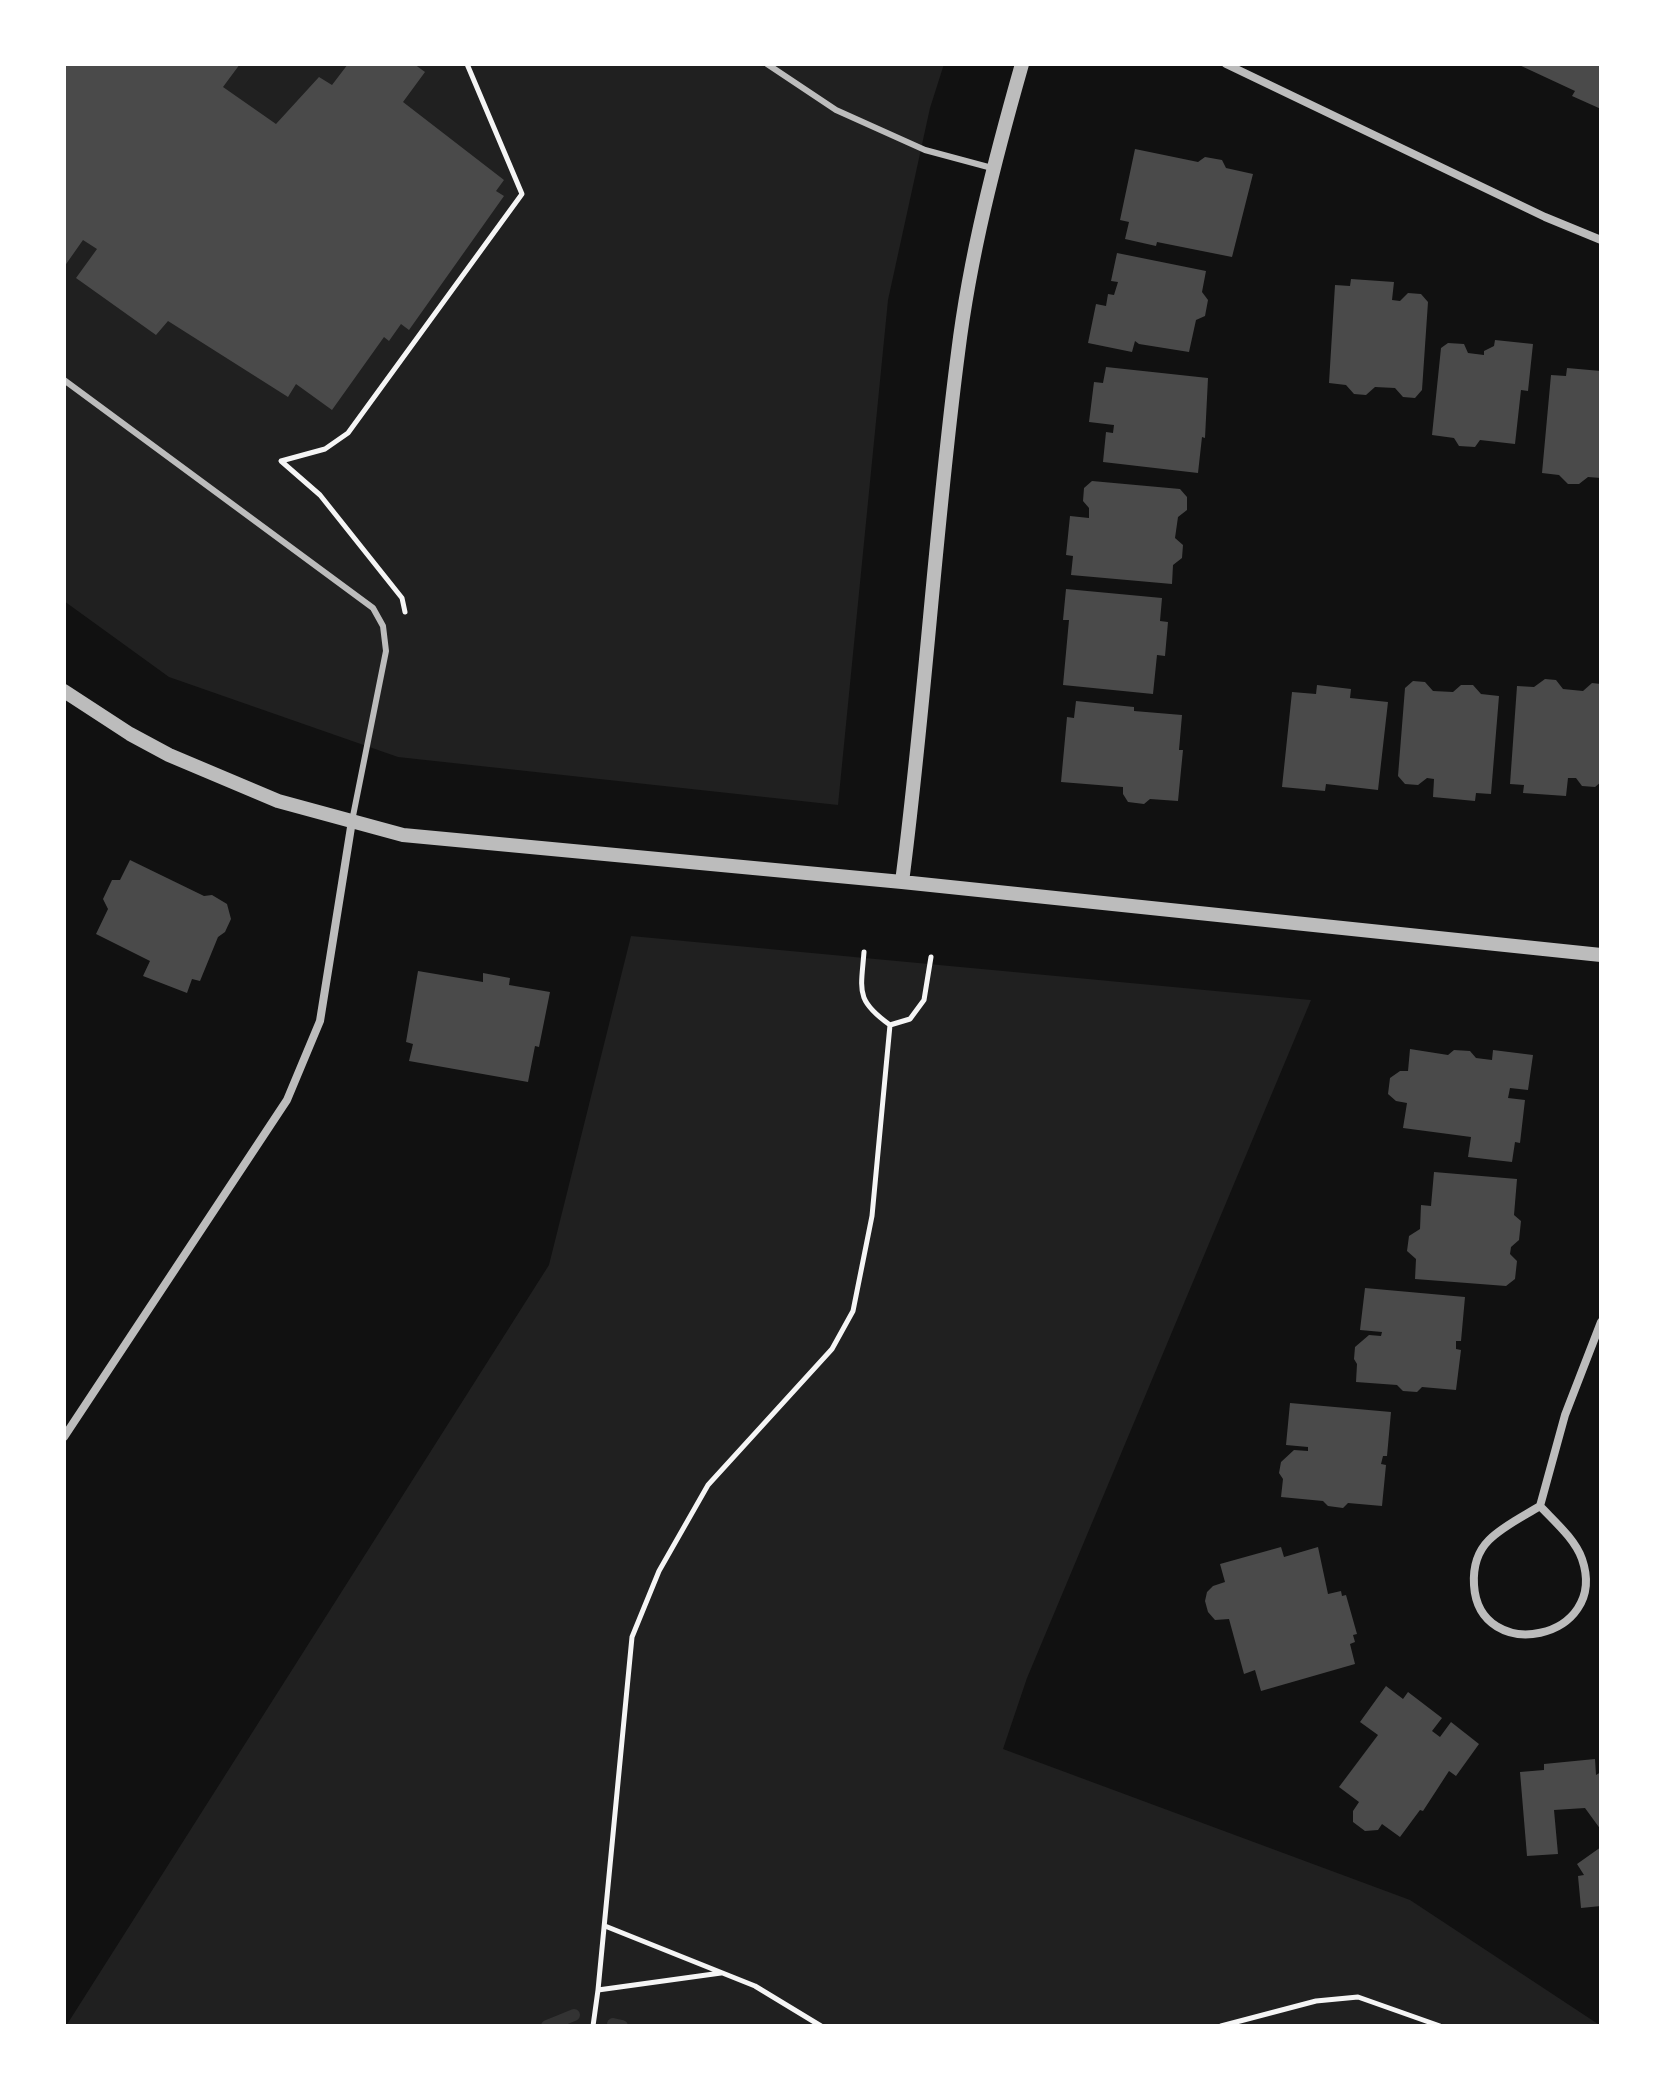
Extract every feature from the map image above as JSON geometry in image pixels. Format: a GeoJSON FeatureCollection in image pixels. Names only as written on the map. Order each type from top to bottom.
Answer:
{"type":"FeatureCollection","features":[{"type":"Feature","properties":{"kind":"street"},"geometry":{"type":"LineString","coordinates":[[902,882],[913,802],[958,351],[992,168],[1022,64]]}},
{"type":"Feature","properties":{"kind":"street"},"geometry":{"type":"LineString","coordinates":[[1226,64],[1545,217],[1601,240]]}},
{"type":"Feature","properties":{"kind":"street"},"geometry":{"type":"LineString","coordinates":[[64,691],[169,755],[278,801],[403,835],[902,882],[1601,955]]}},
{"type":"Feature","properties":{"kind":"street"},"geometry":{"type":"LineString","coordinates":[[64,1437],[287,1100],[304,1065],[320,1021],[352,821]]}},
{"type":"Feature","properties":{"kind":"street"},"geometry":{"type":"LineString","coordinates":[[1540,1506],[1581,1557],[1586,1575],[1584,1594],[1576,1611],[1563,1624],[1546,1633],[1527,1636],[1509,1632],[1493,1623],[1481,1609],[1474,1592],[1473,1574],[1478,1557],[1488,1541],[1540,1506],[1565,1415],[1601,1322]]}},
{"type":"Feature","properties":{"kind":"lane"},"geometry":{"type":"LineString","coordinates":[[767,64],[836,110],[925,150],[992,168]]}},
{"type":"Feature","properties":{"kind":"lane"},"geometry":{"type":"LineString","coordinates":[[64,380],[373,608],[383,626],[386,651],[352,821]]}},
{"type":"Feature","properties":{"kind":"path"},"geometry":{"type":"LineString","coordinates":[[407,624],[402,598],[320,495],[281,461],[325,449],[348,433],[522,194],[467,64]]}},
{"type":"Feature","properties":{"kind":"path"},"geometry":{"type":"LineString","coordinates":[[864,952],[861,994],[870,1010],[890,1025]]}},
{"type":"Feature","properties":{"kind":"path"},"geometry":{"type":"LineString","coordinates":[[890,1025],[910,1019],[924,1000],[931,957]]}},
{"type":"Feature","properties":{"kind":"path"},"geometry":{"type":"LineString","coordinates":[[593,2026],[632,1637],[659,1571],[708,1485],[832,1349],[853,1311],[872,1216],[890,1025]]}},
{"type":"Feature","properties":{"kind":"path"},"geometry":{"type":"LineString","coordinates":[[605,1926],[755,1986],[821,2026]]}},
{"type":"Feature","properties":{"kind":"path"},"geometry":{"type":"LineString","coordinates":[[598,1990],[721,1973]]}},
{"type":"Feature","properties":{"kind":"path"},"geometry":{"type":"LineString","coordinates":[[1221,2026],[1316,2001],[1358,1997],[1440,2026]]}},
{"type":"Feature","properties":{"kind":"shaded area"},"geometry":{"type":"Polygon","coordinates":[[[64,64],[944,64],[930,108],[888,300],[838,805],[398,757],[169,677],[64,601],[64,64]]]}},
{"type":"Feature","properties":{"kind":"shaded area"},"geometry":{"type":"Polygon","coordinates":[[[631,936],[1311,1000],[1027,1678],[1003,1749],[1410,1900],[1601,2026],[66,2026],[549,1265],[631,936]]]}},
{"type":"Feature","properties":{"kind":"building"},"geometry":{"type":"Polygon","coordinates":[[[64,64],[240,64],[223,87],[276,124],[319,77],[332,85],[348,64],[414,64],[425,72],[403,102],[504,180],[496,191],[504,196],[409,330],[401,324],[389,341],[384,337],[332,410],[296,384],[288,397],[168,321],[156,335],[76,278],[97,249],[83,240],[64,267],[64,64]]]}},
{"type":"Feature","properties":{"kind":"building"},"geometry":{"type":"Polygon","coordinates":[[[1517,64],[1601,64],[1601,109],[1572,96],[1575,91],[1517,64]]]}},
{"type":"Feature","properties":{"kind":"building"},"geometry":{"type":"Polygon","coordinates":[[[1135,149],[1198,162],[1205,157],[1222,160],[1226,168],[1253,174],[1232,257],[1125,239],[1129,222],[1120,220],[1135,149]]]}},
{"type":"Feature","properties":{"kind":"building"},"geometry":{"type":"Polygon","coordinates":[[[1117,253],[1206,271],[1202,292],[1208,300],[1205,316],[1196,320],[1189,352],[1135,341],[1132,352],[1088,343],[1096,304],[1106,306],[1108,294],[1114,295],[1118,282],[1111,281],[1117,253]]]}},
{"type":"Feature","properties":{"kind":"building"},"geometry":{"type":"Polygon","coordinates":[[[1351,279],[1394,282],[1392,300],[1400,301],[1408,293],[1421,294],[1428,302],[1422,390],[1415,398],[1403,397],[1395,388],[1375,387],[1366,395],[1354,394],[1346,385],[1329,383],[1335,285],[1350,286],[1351,279]]]}},
{"type":"Feature","properties":{"kind":"building"},"geometry":{"type":"Polygon","coordinates":[[[1495,340],[1533,344],[1528,391],[1521,390],[1515,444],[1480,440],[1475,447],[1459,446],[1454,438],[1432,435],[1441,348],[1448,343],[1464,344],[1468,353],[1484,355],[1484,351],[1494,346],[1495,340]]]}},
{"type":"Feature","properties":{"kind":"building"},"geometry":{"type":"Polygon","coordinates":[[[1106,367],[1208,378],[1205,438],[1202,437],[1198,473],[1103,462],[1106,432],[1113,433],[1114,425],[1089,422],[1094,382],[1103,383],[1106,367]]]}},
{"type":"Feature","properties":{"kind":"building"},"geometry":{"type":"Polygon","coordinates":[[[1567,368],[1601,371],[1601,478],[1588,477],[1579,484],[1568,484],[1559,475],[1542,473],[1551,375],[1566,376],[1567,368]]]}},
{"type":"Feature","properties":{"kind":"building"},"geometry":{"type":"Polygon","coordinates":[[[1092,481],[1180,489],[1187,497],[1187,510],[1178,517],[1175,538],[1183,545],[1182,558],[1173,565],[1172,584],[1071,575],[1073,556],[1066,555],[1070,516],[1089,518],[1089,508],[1083,501],[1084,488],[1092,481]]]}},
{"type":"Feature","properties":{"kind":"building"},"geometry":{"type":"Polygon","coordinates":[[[1066,589],[1162,598],[1160,621],[1168,622],[1165,656],[1157,655],[1153,694],[1063,685],[1069,620],[1063,620],[1066,589]]]}},
{"type":"Feature","properties":{"kind":"building"},"geometry":{"type":"Polygon","coordinates":[[[1545,679],[1556,680],[1563,689],[1583,691],[1592,683],[1601,684],[1601,782],[1595,787],[1582,786],[1576,778],[1568,778],[1566,796],[1523,793],[1524,785],[1510,784],[1517,686],[1534,687],[1545,679]]]}},
{"type":"Feature","properties":{"kind":"building"},"geometry":{"type":"Polygon","coordinates":[[[1413,681],[1425,682],[1433,691],[1453,692],[1461,685],[1473,685],[1481,694],[1499,696],[1491,794],[1476,793],[1475,801],[1433,797],[1434,779],[1427,778],[1418,785],[1405,784],[1398,776],[1405,688],[1413,681]]]}},
{"type":"Feature","properties":{"kind":"building"},"geometry":{"type":"Polygon","coordinates":[[[1317,685],[1351,689],[1350,698],[1388,702],[1378,790],[1326,784],[1325,791],[1282,787],[1292,692],[1316,694],[1317,685]]]}},
{"type":"Feature","properties":{"kind":"building"},"geometry":{"type":"Polygon","coordinates":[[[1076,701],[1182,715],[1179,750],[1183,750],[1178,801],[1150,799],[1144,804],[1128,802],[1123,787],[1061,782],[1067,717],[1074,718],[1076,701]]]}},
{"type":"Feature","properties":{"kind":"building"},"geometry":{"type":"Polygon","coordinates":[[[130,860],[227,904],[231,919],[225,932],[218,937],[200,981],[192,979],[187,993],[143,976],[150,961],[96,934],[108,909],[103,899],[112,880],[120,880],[130,860]]]}},
{"type":"Feature","properties":{"kind":"building"},"geometry":{"type":"Polygon","coordinates":[[[418,971],[483,982],[483,973],[510,978],[509,985],[550,992],[528,1082],[409,1061],[413,1044],[406,1042],[418,971]]]}},
{"type":"Feature","properties":{"kind":"building"},"geometry":{"type":"Polygon","coordinates":[[[1410,1049],[1448,1055],[1454,1050],[1470,1051],[1476,1058],[1492,1060],[1493,1050],[1533,1055],[1528,1090],[1510,1088],[1508,1098],[1525,1100],[1520,1143],[1515,1142],[1512,1162],[1468,1157],[1471,1137],[1403,1128],[1407,1103],[1396,1101],[1388,1094],[1390,1078],[1400,1071],[1408,1071],[1410,1049]]]}},
{"type":"Feature","properties":{"kind":"building"},"geometry":{"type":"Polygon","coordinates":[[[1434,1172],[1517,1179],[1514,1215],[1521,1221],[1519,1240],[1511,1247],[1510,1254],[1517,1261],[1515,1279],[1506,1286],[1415,1279],[1416,1259],[1407,1251],[1409,1236],[1420,1229],[1421,1205],[1431,1206],[1434,1172]]]}},
{"type":"Feature","properties":{"kind":"building"},"geometry":{"type":"Polygon","coordinates":[[[1365,1288],[1465,1297],[1461,1341],[1456,1341],[1456,1349],[1461,1350],[1456,1390],[1422,1387],[1417,1392],[1403,1391],[1397,1385],[1356,1382],[1355,1347],[1369,1335],[1381,1336],[1382,1332],[1360,1330],[1365,1288]]]}},
{"type":"Feature","properties":{"kind":"building"},"geometry":{"type":"Polygon","coordinates":[[[1290,1403],[1391,1412],[1387,1456],[1383,1456],[1381,1464],[1386,1465],[1382,1506],[1348,1503],[1343,1508],[1328,1506],[1323,1501],[1281,1497],[1281,1462],[1294,1450],[1308,1451],[1308,1447],[1286,1445],[1290,1403]]]}},
{"type":"Feature","properties":{"kind":"building"},"geometry":{"type":"Polygon","coordinates":[[[1281,1547],[1284,1557],[1318,1547],[1328,1594],[1341,1591],[1342,1596],[1346,1595],[1357,1634],[1353,1635],[1355,1642],[1350,1644],[1355,1664],[1261,1691],[1255,1670],[1244,1674],[1229,1619],[1215,1620],[1208,1612],[1205,1601],[1207,1592],[1213,1586],[1225,1582],[1220,1564],[1281,1547]]]}},
{"type":"Feature","properties":{"kind":"building"},"geometry":{"type":"Polygon","coordinates":[[[1386,1686],[1403,1699],[1408,1692],[1442,1718],[1432,1731],[1440,1737],[1451,1722],[1479,1744],[1456,1776],[1449,1771],[1423,1811],[1420,1810],[1400,1837],[1382,1824],[1378,1830],[1365,1831],[1353,1822],[1353,1811],[1359,1802],[1339,1787],[1378,1735],[1360,1722],[1386,1686]]]}},
{"type":"Feature","properties":{"kind":"building"},"geometry":{"type":"Polygon","coordinates":[[[1595,1759],[1596,1775],[1601,1772],[1601,1830],[1585,1808],[1554,1810],[1558,1854],[1527,1856],[1520,1772],[1544,1770],[1544,1764],[1595,1759]]]}},
{"type":"Feature","properties":{"kind":"building"},"geometry":{"type":"Polygon","coordinates":[[[1601,1847],[1601,1906],[1581,1908],[1578,1876],[1584,1875],[1577,1864],[1601,1847]]]}},
{"type":"Feature","properties":{"kind":"waterway"},"geometry":{"type":"LineString","coordinates":[[547,2026],[574,2015]]}},
{"type":"Feature","properties":{"kind":"waterway"},"geometry":{"type":"LineString","coordinates":[[613,2024],[622,2026]]}}]}
